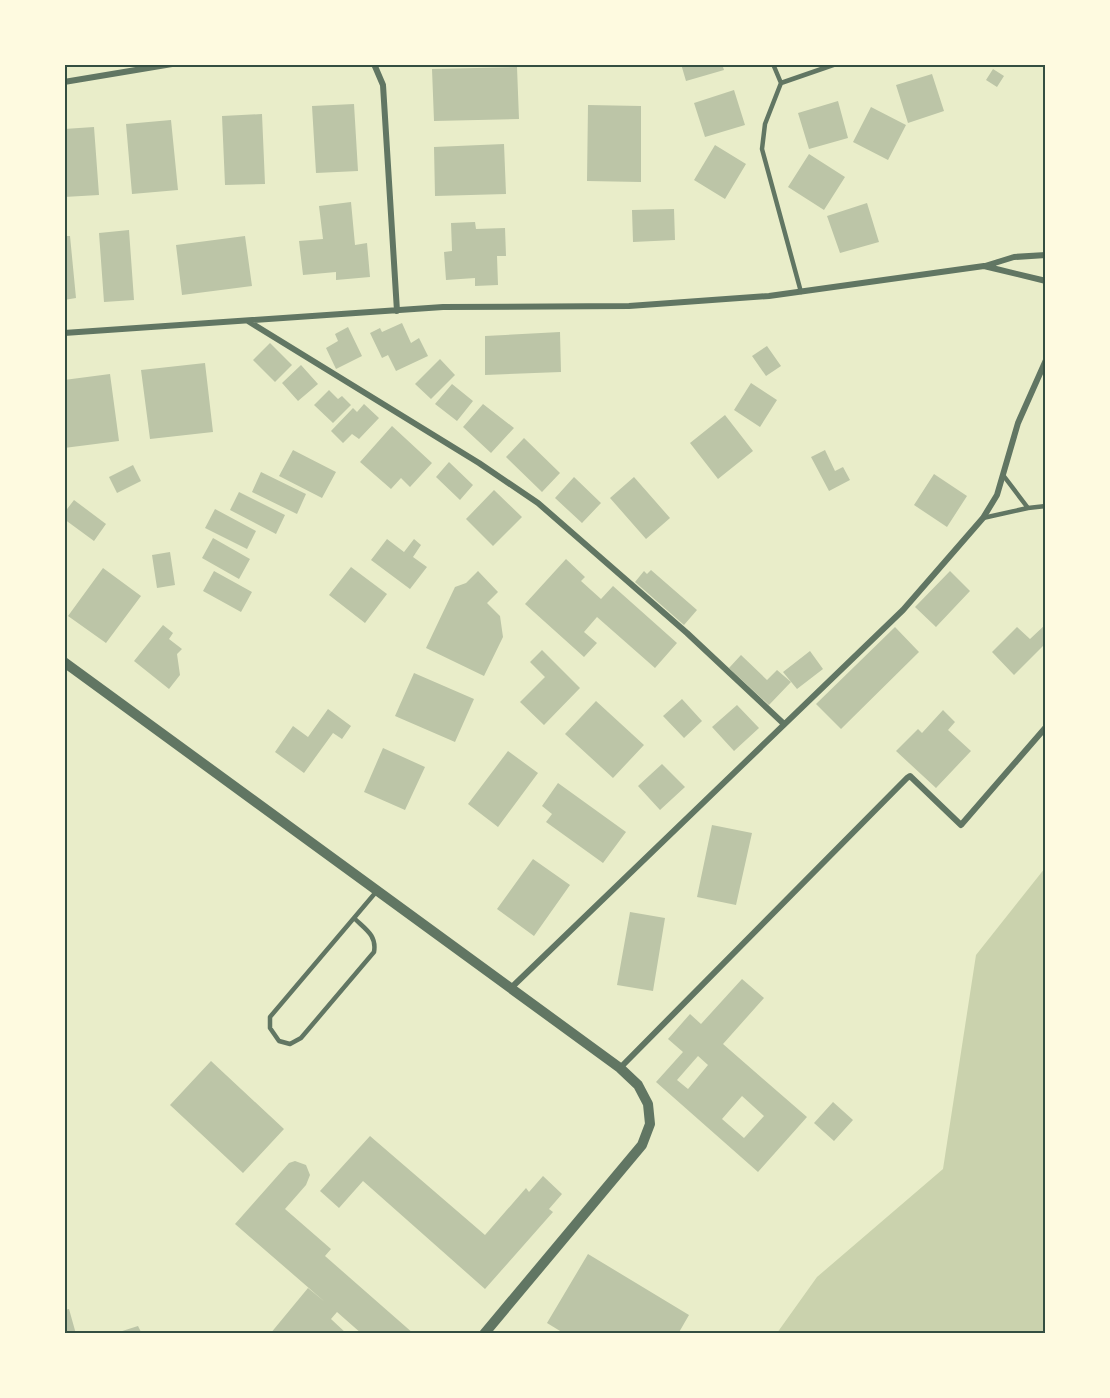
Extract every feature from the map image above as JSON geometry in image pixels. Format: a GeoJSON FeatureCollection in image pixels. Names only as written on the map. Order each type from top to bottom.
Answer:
{"type":"FeatureCollection","features":[{"type":"Feature","properties":{"kind":"street"},"geometry":{"type":"LineString","coordinates":[[64,82],[172,64]]}},
{"type":"Feature","properties":{"kind":"street"},"geometry":{"type":"LineString","coordinates":[[374,64],[384,84],[397,311]]}},
{"type":"Feature","properties":{"kind":"street"},"geometry":{"type":"LineString","coordinates":[[64,333],[454,307],[629,306],[801,292],[984,266],[1014,257],[1046,255]]}},
{"type":"Feature","properties":{"kind":"street"},"geometry":{"type":"LineString","coordinates":[[984,266],[1046,281]]}},
{"type":"Feature","properties":{"kind":"street"},"geometry":{"type":"LineString","coordinates":[[247,320],[479,463],[538,503],[687,633],[784,724]]}},
{"type":"Feature","properties":{"kind":"street"},"geometry":{"type":"LineString","coordinates":[[512,987],[903,610],[984,518],[995,499],[1026,403],[1046,360]]}},
{"type":"Feature","properties":{"kind":"street"},"geometry":{"type":"LineString","coordinates":[[64,662],[512,987],[620,1068],[644,1094],[650,1114],[648,1133],[634,1156],[484,1334]]}},
{"type":"Feature","properties":{"kind":"street"},"geometry":{"type":"LineString","coordinates":[[620,1068],[907,778],[910,776],[961,825],[1046,727]]}},
{"type":"Feature","properties":{"kind":"lane"},"geometry":{"type":"LineString","coordinates":[[773,64],[781,83],[765,124],[762,149],[801,292]]}},
{"type":"Feature","properties":{"kind":"lane"},"geometry":{"type":"LineString","coordinates":[[781,83],[836,64]]}},
{"type":"Feature","properties":{"kind":"lane"},"geometry":{"type":"LineString","coordinates":[[1003,475],[1029,508]]}},
{"type":"Feature","properties":{"kind":"lane"},"geometry":{"type":"LineString","coordinates":[[984,518],[1046,506]]}},
{"type":"Feature","properties":{"kind":"lane"},"geometry":{"type":"LineString","coordinates":[[354,918],[373,935],[374,951],[302,1038],[290,1044],[279,1041],[270,1028],[270,1017],[354,918],[378,890]]}},
{"type":"Feature","properties":{"kind":"green space"},"geometry":{"type":"Polygon","coordinates":[[[1045,868],[1045,1333],[777,1333],[817,1277],[943,1169],[976,955],[1045,868]]]}},
{"type":"Feature","properties":{"kind":"building"},"geometry":{"type":"Polygon","coordinates":[[[681,64],[722,64],[724,70],[686,81],[681,64]]]}},
{"type":"Feature","properties":{"kind":"building"},"geometry":{"type":"Polygon","coordinates":[[[517,67],[519,119],[434,121],[432,69],[517,67]]]}},
{"type":"Feature","properties":{"kind":"building"},"geometry":{"type":"Polygon","coordinates":[[[993,69],[1004,76],[997,87],[986,80],[993,69]]]}},
{"type":"Feature","properties":{"kind":"building"},"geometry":{"type":"Polygon","coordinates":[[[932,74],[944,111],[908,123],[896,85],[932,74]]]}},
{"type":"Feature","properties":{"kind":"building"},"geometry":{"type":"Polygon","coordinates":[[[734,90],[745,125],[705,137],[694,103],[734,90]]]}},
{"type":"Feature","properties":{"kind":"building"},"geometry":{"type":"Polygon","coordinates":[[[838,101],[848,138],[809,149],[798,113],[838,101]]]}},
{"type":"Feature","properties":{"kind":"building"},"geometry":{"type":"Polygon","coordinates":[[[354,104],[358,171],[316,173],[312,106],[354,104]]]}},
{"type":"Feature","properties":{"kind":"building"},"geometry":{"type":"Polygon","coordinates":[[[588,105],[641,106],[641,182],[587,181],[588,105]]]}},
{"type":"Feature","properties":{"kind":"building"},"geometry":{"type":"Polygon","coordinates":[[[871,107],[906,125],[888,160],[853,142],[871,107]]]}},
{"type":"Feature","properties":{"kind":"building"},"geometry":{"type":"Polygon","coordinates":[[[262,114],[265,184],[225,185],[222,116],[262,114]]]}},
{"type":"Feature","properties":{"kind":"building"},"geometry":{"type":"Polygon","coordinates":[[[171,120],[178,190],[132,194],[126,124],[171,120]]]}},
{"type":"Feature","properties":{"kind":"building"},"geometry":{"type":"Polygon","coordinates":[[[94,127],[99,195],[64,197],[64,129],[94,127]]]}},
{"type":"Feature","properties":{"kind":"building"},"geometry":{"type":"Polygon","coordinates":[[[504,144],[506,194],[435,196],[434,147],[504,144]]]}},
{"type":"Feature","properties":{"kind":"building"},"geometry":{"type":"Polygon","coordinates":[[[715,145],[746,164],[725,199],[694,180],[715,145]]]}},
{"type":"Feature","properties":{"kind":"building"},"geometry":{"type":"Polygon","coordinates":[[[809,154],[845,177],[824,210],[788,187],[809,154]]]}},
{"type":"Feature","properties":{"kind":"building"},"geometry":{"type":"Polygon","coordinates":[[[351,202],[355,245],[367,243],[370,277],[336,280],[336,272],[303,275],[299,241],[323,239],[319,206],[351,202]]]}},
{"type":"Feature","properties":{"kind":"building"},"geometry":{"type":"Polygon","coordinates":[[[867,203],[879,242],[840,253],[827,216],[867,203]]]}},
{"type":"Feature","properties":{"kind":"building"},"geometry":{"type":"Polygon","coordinates":[[[674,209],[675,240],[633,242],[632,210],[674,209]]]}},
{"type":"Feature","properties":{"kind":"building"},"geometry":{"type":"Polygon","coordinates":[[[475,222],[476,229],[505,228],[506,256],[497,256],[498,285],[475,286],[475,278],[446,280],[444,252],[452,251],[451,223],[475,222]]]}},
{"type":"Feature","properties":{"kind":"building"},"geometry":{"type":"Polygon","coordinates":[[[129,230],[134,300],[104,302],[99,233],[129,230]]]}},
{"type":"Feature","properties":{"kind":"building"},"geometry":{"type":"Polygon","coordinates":[[[64,236],[70,236],[76,298],[64,300],[64,236]]]}},
{"type":"Feature","properties":{"kind":"building"},"geometry":{"type":"Polygon","coordinates":[[[245,236],[252,286],[182,295],[176,245],[245,236]]]}},
{"type":"Feature","properties":{"kind":"building"},"geometry":{"type":"Polygon","coordinates":[[[402,323],[411,343],[419,338],[428,356],[396,371],[388,355],[382,358],[370,333],[380,328],[382,332],[402,323]]]}},
{"type":"Feature","properties":{"kind":"building"},"geometry":{"type":"Polygon","coordinates":[[[348,327],[362,356],[336,369],[326,348],[338,341],[335,334],[348,327]]]}},
{"type":"Feature","properties":{"kind":"building"},"geometry":{"type":"Polygon","coordinates":[[[560,332],[561,372],[485,375],[485,336],[560,332]]]}},
{"type":"Feature","properties":{"kind":"building"},"geometry":{"type":"Polygon","coordinates":[[[270,343],[292,365],[275,382],[253,360],[270,343]]]}},
{"type":"Feature","properties":{"kind":"building"},"geometry":{"type":"Polygon","coordinates":[[[767,346],[781,366],[766,376],[752,356],[767,346]]]}},
{"type":"Feature","properties":{"kind":"building"},"geometry":{"type":"Polygon","coordinates":[[[440,359],[455,375],[431,399],[415,384],[440,359]]]}},
{"type":"Feature","properties":{"kind":"building"},"geometry":{"type":"Polygon","coordinates":[[[205,363],[213,432],[150,439],[141,370],[205,363]]]}},
{"type":"Feature","properties":{"kind":"building"},"geometry":{"type":"Polygon","coordinates":[[[301,365],[318,384],[298,401],[282,383],[301,365]]]}},
{"type":"Feature","properties":{"kind":"building"},"geometry":{"type":"Polygon","coordinates":[[[110,374],[119,441],[64,448],[64,380],[110,374]]]}},
{"type":"Feature","properties":{"kind":"building"},"geometry":{"type":"Polygon","coordinates":[[[751,383],[777,400],[760,427],[734,410],[751,383]]]}},
{"type":"Feature","properties":{"kind":"building"},"geometry":{"type":"Polygon","coordinates":[[[452,384],[473,401],[457,421],[435,404],[452,384]]]}},
{"type":"Feature","properties":{"kind":"building"},"geometry":{"type":"Polygon","coordinates":[[[329,390],[338,399],[342,396],[351,405],[333,423],[314,405],[329,390]]]}},
{"type":"Feature","properties":{"kind":"building"},"geometry":{"type":"Polygon","coordinates":[[[364,404],[379,418],[359,439],[352,434],[343,443],[331,431],[353,408],[357,412],[364,404]]]}},
{"type":"Feature","properties":{"kind":"building"},"geometry":{"type":"Polygon","coordinates":[[[483,404],[514,428],[491,453],[463,427],[483,404]]]}},
{"type":"Feature","properties":{"kind":"building"},"geometry":{"type":"Polygon","coordinates":[[[725,415],[753,451],[718,479],[690,443],[725,415]]]}},
{"type":"Feature","properties":{"kind":"building"},"geometry":{"type":"Polygon","coordinates":[[[392,426],[432,463],[410,487],[401,478],[391,489],[360,462],[392,426]]]}},
{"type":"Feature","properties":{"kind":"building"},"geometry":{"type":"Polygon","coordinates":[[[524,438],[560,473],[542,492],[506,457],[524,438]]]}},
{"type":"Feature","properties":{"kind":"building"},"geometry":{"type":"Polygon","coordinates":[[[293,450],[336,472],[322,498],[279,476],[293,450]]]}},
{"type":"Feature","properties":{"kind":"building"},"geometry":{"type":"Polygon","coordinates":[[[825,450],[835,471],[843,467],[850,480],[829,491],[811,457],[825,450]]]}},
{"type":"Feature","properties":{"kind":"building"},"geometry":{"type":"Polygon","coordinates":[[[449,462],[473,485],[460,500],[436,477],[449,462]]]}},
{"type":"Feature","properties":{"kind":"building"},"geometry":{"type":"Polygon","coordinates":[[[133,465],[141,481],[117,493],[109,477],[133,465]]]}},
{"type":"Feature","properties":{"kind":"building"},"geometry":{"type":"Polygon","coordinates":[[[261,472],[306,494],[297,514],[252,492],[261,472]]]}},
{"type":"Feature","properties":{"kind":"building"},"geometry":{"type":"Polygon","coordinates":[[[934,474],[967,496],[947,527],[914,505],[934,474]]]}},
{"type":"Feature","properties":{"kind":"building"},"geometry":{"type":"Polygon","coordinates":[[[574,477],[601,503],[582,523],[555,498],[574,477]]]}},
{"type":"Feature","properties":{"kind":"building"},"geometry":{"type":"Polygon","coordinates":[[[634,477],[670,518],[646,539],[610,498],[634,477]]]}},
{"type":"Feature","properties":{"kind":"building"},"geometry":{"type":"Polygon","coordinates":[[[494,490],[522,517],[493,546],[466,519],[494,490]]]}},
{"type":"Feature","properties":{"kind":"building"},"geometry":{"type":"Polygon","coordinates":[[[239,492],[285,515],[276,534],[230,510],[239,492]]]}},
{"type":"Feature","properties":{"kind":"building"},"geometry":{"type":"Polygon","coordinates":[[[74,500],[106,524],[94,541],[64,519],[64,513],[74,500]]]}},
{"type":"Feature","properties":{"kind":"building"},"geometry":{"type":"Polygon","coordinates":[[[215,509],[256,531],[247,549],[205,528],[215,509]]]}},
{"type":"Feature","properties":{"kind":"building"},"geometry":{"type":"Polygon","coordinates":[[[213,538],[250,559],[239,579],[202,558],[213,538]]]}},
{"type":"Feature","properties":{"kind":"building"},"geometry":{"type":"Polygon","coordinates":[[[387,539],[404,552],[414,539],[421,545],[413,557],[427,567],[410,589],[371,560],[387,539]]]}},
{"type":"Feature","properties":{"kind":"building"},"geometry":{"type":"Polygon","coordinates":[[[170,552],[175,585],[157,588],[152,555],[170,552]]]}},
{"type":"Feature","properties":{"kind":"building"},"geometry":{"type":"Polygon","coordinates":[[[566,559],[585,577],[581,581],[601,599],[613,586],[677,643],[655,668],[597,617],[584,632],[597,643],[584,657],[525,604],[566,559]]]}},
{"type":"Feature","properties":{"kind":"building"},"geometry":{"type":"Polygon","coordinates":[[[351,567],[387,594],[365,623],[329,595],[351,567]]]}},
{"type":"Feature","properties":{"kind":"building"},"geometry":{"type":"Polygon","coordinates":[[[103,568],[141,596],[106,643],[68,616],[103,568]]]}},
{"type":"Feature","properties":{"kind":"building"},"geometry":{"type":"Polygon","coordinates":[[[651,570],[697,610],[684,625],[635,582],[644,571],[647,574],[651,570]]]}},
{"type":"Feature","properties":{"kind":"building"},"geometry":{"type":"Polygon","coordinates":[[[214,571],[252,592],[241,612],[203,591],[214,571]]]}},
{"type":"Feature","properties":{"kind":"building"},"geometry":{"type":"Polygon","coordinates":[[[478,571],[498,592],[487,603],[500,616],[503,637],[484,676],[426,648],[455,587],[466,583],[478,571]]]}},
{"type":"Feature","properties":{"kind":"building"},"geometry":{"type":"Polygon","coordinates":[[[950,571],[970,591],[936,627],[915,607],[950,571]]]}},
{"type":"Feature","properties":{"kind":"building"},"geometry":{"type":"Polygon","coordinates":[[[1046,624],[1046,643],[1014,675],[992,652],[1017,627],[1030,639],[1046,624]]]}},
{"type":"Feature","properties":{"kind":"building"},"geometry":{"type":"Polygon","coordinates":[[[163,625],[173,633],[169,639],[182,649],[177,654],[180,675],[169,689],[134,661],[163,625]]]}},
{"type":"Feature","properties":{"kind":"building"},"geometry":{"type":"Polygon","coordinates":[[[895,627],[919,652],[841,729],[816,704],[895,627]]]}},
{"type":"Feature","properties":{"kind":"building"},"geometry":{"type":"Polygon","coordinates":[[[542,650],[580,688],[544,725],[520,702],[545,677],[530,662],[542,650]]]}},
{"type":"Feature","properties":{"kind":"building"},"geometry":{"type":"Polygon","coordinates":[[[810,651],[823,669],[797,689],[783,672],[810,651]]]}},
{"type":"Feature","properties":{"kind":"building"},"geometry":{"type":"Polygon","coordinates":[[[741,655],[767,680],[777,670],[791,682],[769,705],[729,668],[741,655]]]}},
{"type":"Feature","properties":{"kind":"building"},"geometry":{"type":"Polygon","coordinates":[[[414,673],[474,699],[455,742],[395,716],[414,673]]]}},
{"type":"Feature","properties":{"kind":"building"},"geometry":{"type":"Polygon","coordinates":[[[682,699],[702,721],[684,738],[663,716],[682,699]]]}},
{"type":"Feature","properties":{"kind":"building"},"geometry":{"type":"Polygon","coordinates":[[[596,701],[644,745],[613,778],[565,734],[596,701]]]}},
{"type":"Feature","properties":{"kind":"building"},"geometry":{"type":"Polygon","coordinates":[[[737,705],[759,728],[734,751],[712,727],[737,705]]]}},
{"type":"Feature","properties":{"kind":"building"},"geometry":{"type":"Polygon","coordinates":[[[328,709],[351,726],[342,739],[333,733],[304,773],[275,752],[293,726],[308,737],[328,709]]]}},
{"type":"Feature","properties":{"kind":"building"},"geometry":{"type":"Polygon","coordinates":[[[943,710],[955,722],[948,730],[971,751],[936,788],[896,751],[918,729],[922,733],[943,710]]]}},
{"type":"Feature","properties":{"kind":"building"},"geometry":{"type":"Polygon","coordinates":[[[383,748],[425,767],[405,810],[364,792],[383,748]]]}},
{"type":"Feature","properties":{"kind":"building"},"geometry":{"type":"Polygon","coordinates":[[[508,751],[538,773],[498,827],[468,804],[508,751]]]}},
{"type":"Feature","properties":{"kind":"building"},"geometry":{"type":"Polygon","coordinates":[[[662,764],[685,787],[660,810],[638,786],[662,764]]]}},
{"type":"Feature","properties":{"kind":"building"},"geometry":{"type":"Polygon","coordinates":[[[558,783],[626,832],[603,863],[546,822],[552,814],[542,806],[558,783]]]}},
{"type":"Feature","properties":{"kind":"building"},"geometry":{"type":"Polygon","coordinates":[[[712,825],[752,833],[736,905],[697,897],[712,825]]]}},
{"type":"Feature","properties":{"kind":"building"},"geometry":{"type":"Polygon","coordinates":[[[533,859],[570,885],[534,936],[497,909],[533,859]]]}},
{"type":"Feature","properties":{"kind":"building"},"geometry":{"type":"Polygon","coordinates":[[[630,912],[665,918],[653,991],[617,985],[630,912]]]}},
{"type":"Feature","properties":{"kind":"building"},"geometry":{"type":"Polygon","coordinates":[[[742,979],[764,998],[723,1044],[807,1117],[758,1172],[656,1082],[683,1052],[668,1039],[690,1014],[701,1024],[742,979]],[[698,1056],[677,1080],[688,1089],[708,1065],[698,1056]],[[742,1096],[722,1119],[744,1138],[764,1116],[742,1096]]]}},
{"type":"Feature","properties":{"kind":"building"},"geometry":{"type":"Polygon","coordinates":[[[211,1061],[284,1129],[243,1173],[170,1105],[211,1061]]]}},
{"type":"Feature","properties":{"kind":"building"},"geometry":{"type":"Polygon","coordinates":[[[833,1102],[853,1120],[834,1141],[814,1123],[833,1102]]]}},
{"type":"Feature","properties":{"kind":"building"},"geometry":{"type":"Polygon","coordinates":[[[370,1136],[485,1235],[526,1188],[529,1192],[543,1176],[562,1194],[549,1209],[553,1212],[485,1289],[363,1181],[339,1208],[320,1191],[370,1136]]]}},
{"type":"Feature","properties":{"kind":"building"},"geometry":{"type":"Polygon","coordinates":[[[295,1161],[306,1165],[310,1175],[306,1185],[285,1209],[331,1249],[325,1256],[414,1334],[362,1334],[337,1312],[331,1319],[347,1334],[270,1334],[308,1288],[325,1302],[235,1224],[289,1163],[295,1161]]]}},
{"type":"Feature","properties":{"kind":"building"},"geometry":{"type":"Polygon","coordinates":[[[588,1254],[689,1315],[678,1334],[565,1334],[547,1323],[588,1254]]]}},
{"type":"Feature","properties":{"kind":"building"},"geometry":{"type":"Polygon","coordinates":[[[69,1309],[76,1334],[64,1334],[64,1310],[69,1309]]]}},
{"type":"Feature","properties":{"kind":"building"},"geometry":{"type":"Polygon","coordinates":[[[138,1326],[142,1334],[116,1334],[116,1333],[138,1326]]]}}]}
